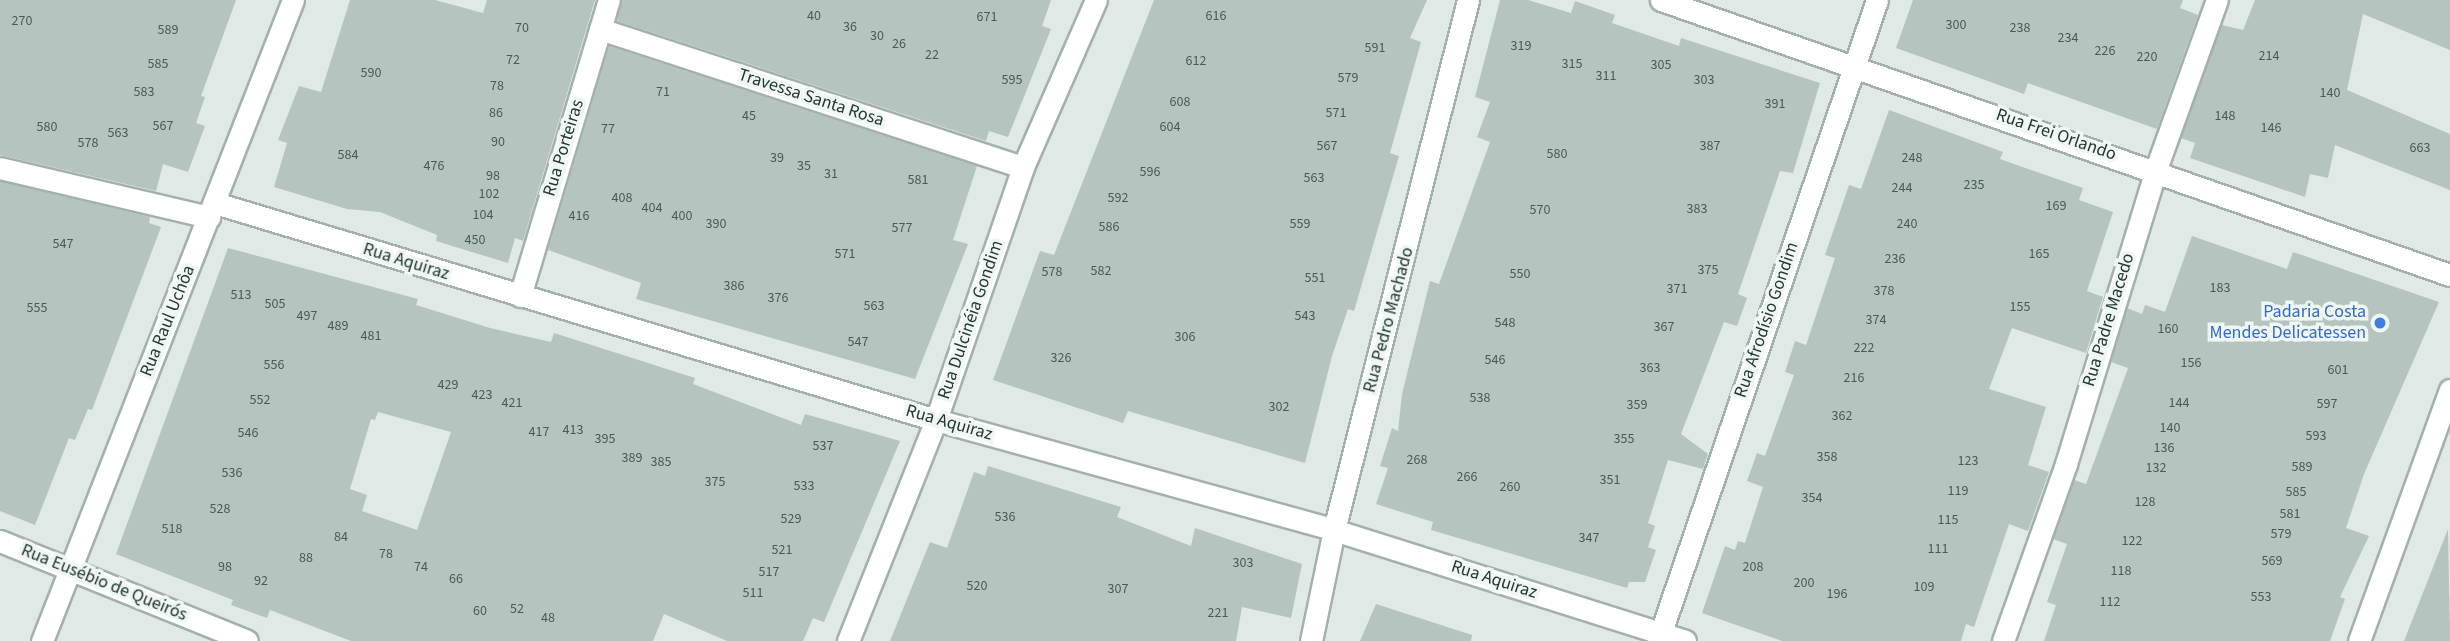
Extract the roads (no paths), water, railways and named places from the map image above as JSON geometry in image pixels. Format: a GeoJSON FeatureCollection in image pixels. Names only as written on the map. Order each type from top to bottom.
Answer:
{"type":"FeatureCollection","features":[{"type":"Feature","properties":{"kind":"street","name":"Rua Raul Uchôa"},"geometry":{"type":"LineString","coordinates":[[42,641],[293,0]]}},
{"type":"Feature","properties":{"kind":"street","name":"Rua Porteiras"},"geometry":{"type":"LineString","coordinates":[[520,296],[608,0]]}},
{"type":"Feature","properties":{"kind":"street","name":"Rua Dulcinéia Gondim"},"geometry":{"type":"LineString","coordinates":[[848,641],[936,420],[1023,167],[1096,0]]}},
{"type":"Feature","properties":{"kind":"street","name":"Rua Pedro Machado"},"geometry":{"type":"LineString","coordinates":[[1311,641],[1334,530],[1468,0]]}},
{"type":"Feature","properties":{"kind":"street","name":"Rua Frei Orlando"},"geometry":{"type":"LineString","coordinates":[[1661,0],[2156,169],[2450,275]]}},
{"type":"Feature","properties":{"kind":"street","name":"Rua Afrodísio Gondim"},"geometry":{"type":"LineString","coordinates":[[1659,637],[1877,0]]}},
{"type":"Feature","properties":{"kind":"street","name":"Rua Padre Macedo"},"geometry":{"type":"LineString","coordinates":[[2003,641],[2066,464],[2156,169],[2217,0]]}},
{"type":"Feature","properties":{"kind":"street","name":"Travessa Santa Rosa"},"geometry":{"type":"LineString","coordinates":[[600,29],[1023,167]]}},
{"type":"Feature","properties":{"kind":"street","name":"Rua Aquiraz"},"geometry":{"type":"LineString","coordinates":[[0,168],[212,210],[520,296],[936,420],[1334,530],[1659,637],[1685,641]]}},
{"type":"Feature","properties":{"kind":"street"},"geometry":{"type":"LineString","coordinates":[[2358,641],[2450,390]]}},
{"type":"Feature","properties":{"kind":"street","name":"Rua Eusébio de Queirós"},"geometry":{"type":"LineString","coordinates":[[0,541],[247,641]]}},
{"type":"Feature","properties":{"kind":"place","name":"Padaria Costa Mendes Delicatessen"},"geometry":{"type":"Point","coordinates":[2380,323]}}]}
